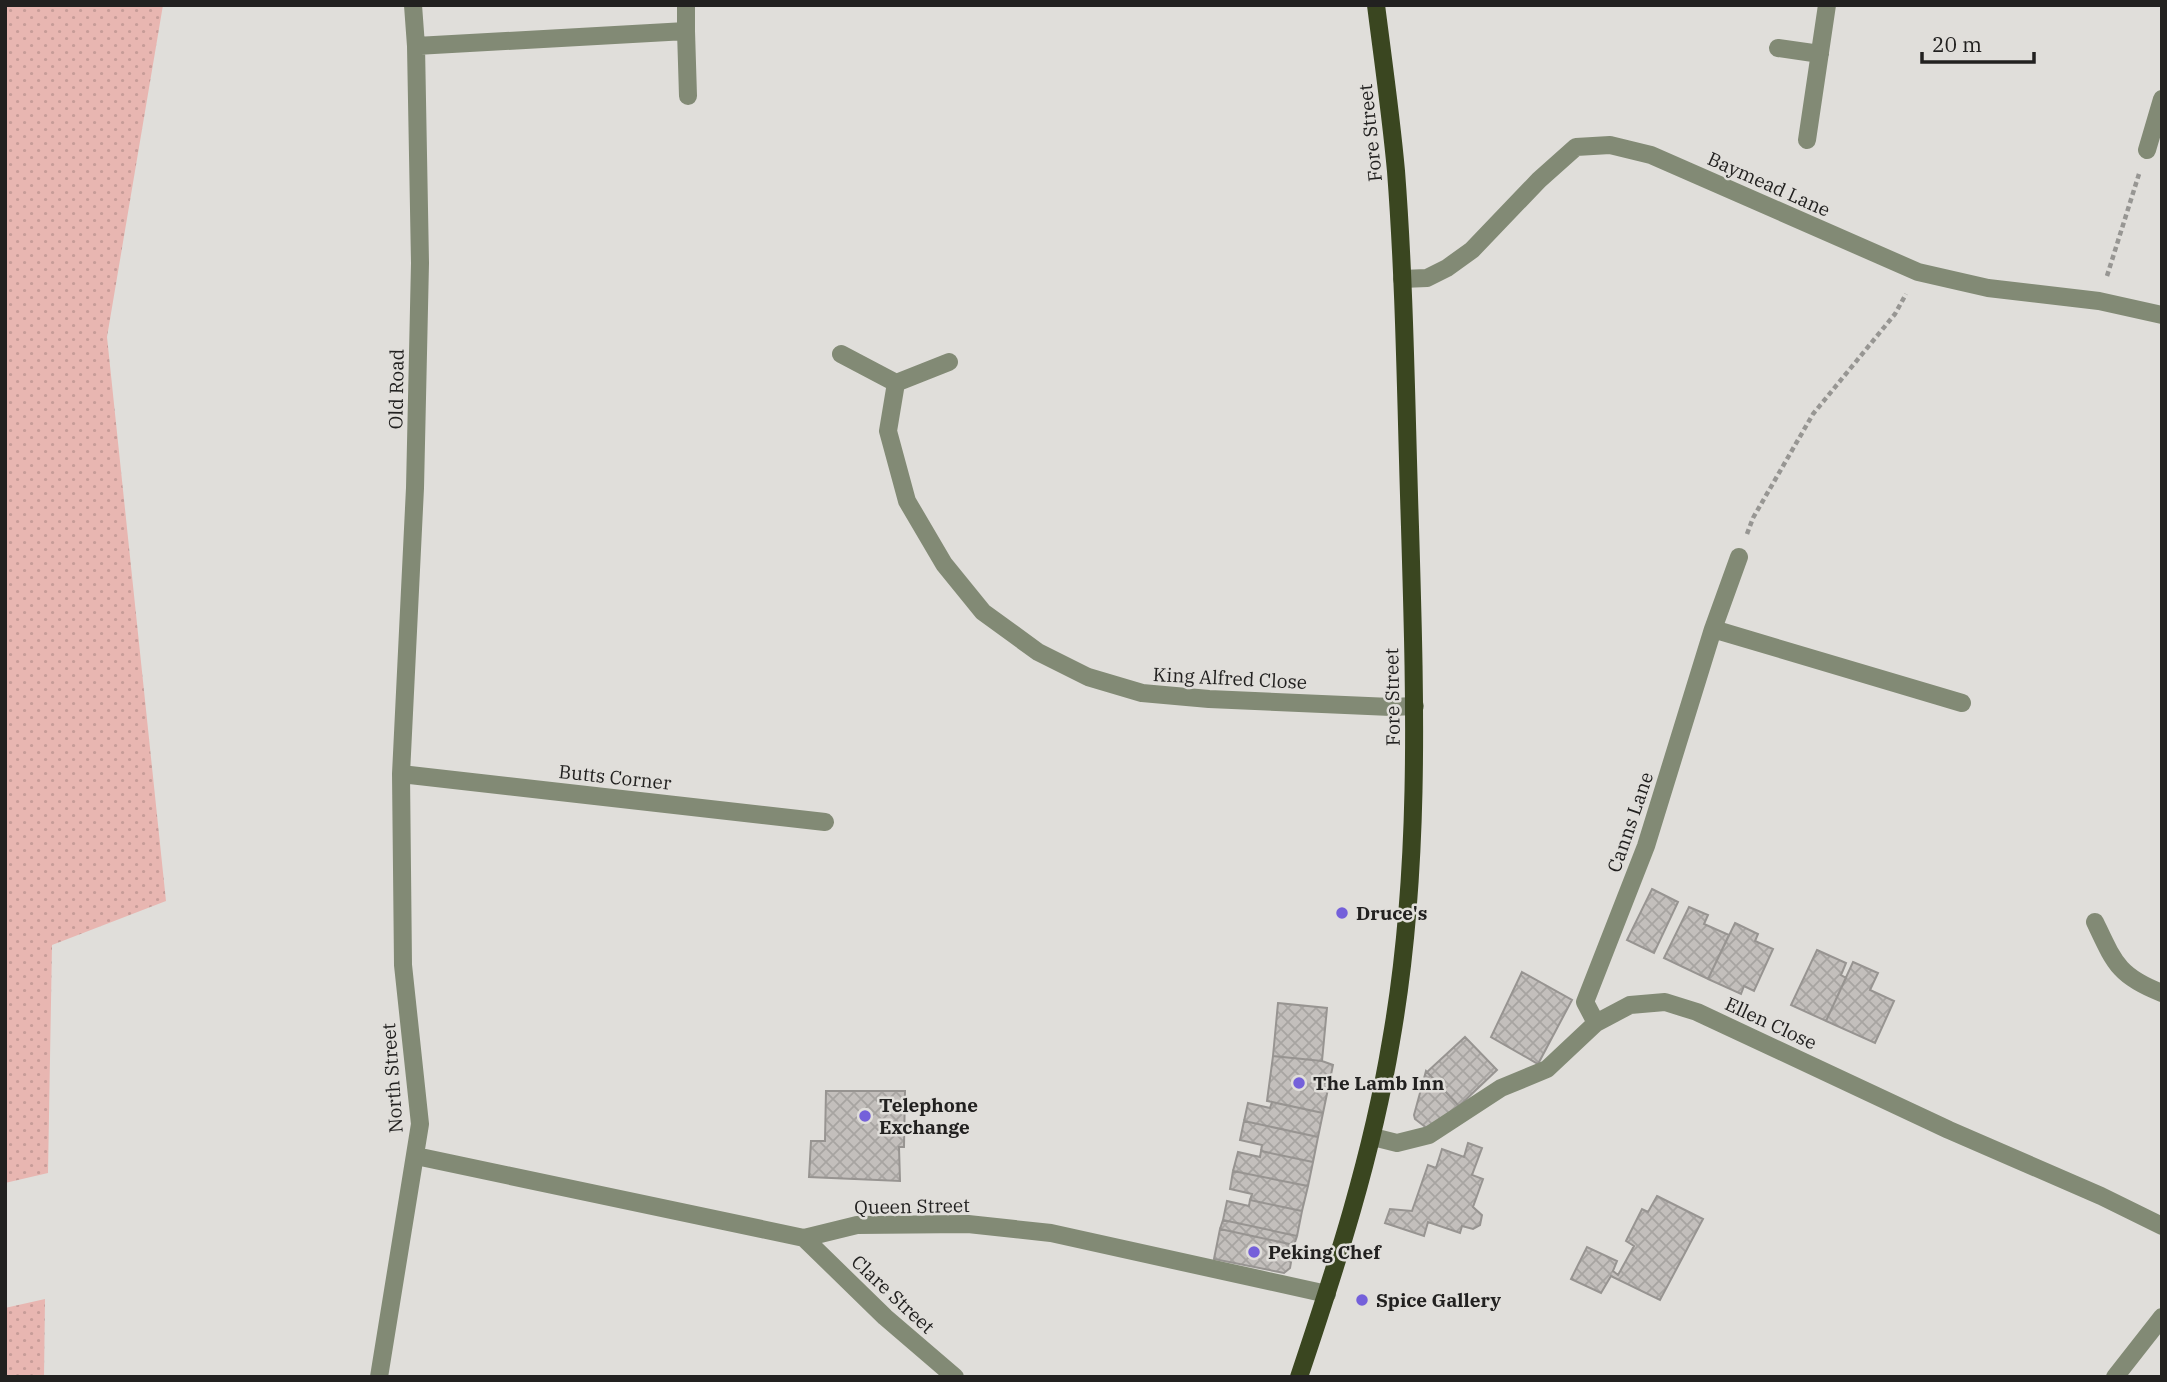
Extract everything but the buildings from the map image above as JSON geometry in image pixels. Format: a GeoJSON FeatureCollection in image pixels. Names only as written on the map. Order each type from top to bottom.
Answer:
{"type":"FeatureCollection","features":[{"type":"Feature","properties":{"kind":"main road","name":"Fore Street"},"geometry":{"type":"LineString","coordinates":[[1299,1377],[1327,1294],[1373,1138],[1392,1041],[1405,949],[1413,827],[1415,706],[1402,279],[1396,169],[1376,5]]}},
{"type":"Feature","properties":{"kind":"street","name":"Old Road"},"geometry":{"type":"LineString","coordinates":[[401,774],[415,488],[420,276],[416,46],[412,5]]}},
{"type":"Feature","properties":{"kind":"street"},"geometry":{"type":"LineString","coordinates":[[686,5],[688,96]]}},
{"type":"Feature","properties":{"kind":"street"},"geometry":{"type":"LineString","coordinates":[[1807,141],[1827,5]]}},
{"type":"Feature","properties":{"kind":"street"},"geometry":{"type":"LineString","coordinates":[[416,46],[686,31]]}},
{"type":"Feature","properties":{"kind":"street"},"geometry":{"type":"LineString","coordinates":[[1778,48],[1820,54]]}},
{"type":"Feature","properties":{"kind":"street"},"geometry":{"type":"LineString","coordinates":[[2147,150],[2162,99]]}},
{"type":"Feature","properties":{"kind":"street","name":"Baymead Lane"},"geometry":{"type":"LineString","coordinates":[[1402,279],[1427,278],[1472,250],[1539,180],[1576,147],[1610,145],[1651,155],[1918,272],[1988,288],[2099,301],[2162,316]]}},
{"type":"Feature","properties":{"kind":"street"},"geometry":{"type":"LineString","coordinates":[[841,354],[896,383],[949,362]]}},
{"type":"Feature","properties":{"kind":"street","name":"King Alfred Close"},"geometry":{"type":"LineString","coordinates":[[896,383],[888,431],[907,501],[944,564],[983,612],[1038,652],[1088,677],[1142,693],[1209,699],[1415,706]]}},
{"type":"Feature","properties":{"kind":"street","name":"Canns Lane"},"geometry":{"type":"LineString","coordinates":[[1597,1023],[1585,1002],[1646,846],[1738,557]]}},
{"type":"Feature","properties":{"kind":"street"},"geometry":{"type":"LineString","coordinates":[[1713,629],[1962,703]]}},
{"type":"Feature","properties":{"kind":"street","name":"Butts Corner"},"geometry":{"type":"LineString","coordinates":[[401,774],[825,822]]}},
{"type":"Feature","properties":{"kind":"street","name":"North Street"},"geometry":{"type":"LineString","coordinates":[[379,1377],[420,1124],[403,965],[401,774]]}},
{"type":"Feature","properties":{"kind":"street"},"geometry":{"type":"LineString","coordinates":[[2095,922],[2116,965],[2143,986],[2162,993]]}},
{"type":"Feature","properties":{"kind":"street","name":"Ellen Close"},"geometry":{"type":"LineString","coordinates":[[1373,1138],[1397,1143],[1429,1135],[1501,1088],[1548,1069],[1597,1023],[1630,1005],[1665,1002],[1697,1012],[2162,1226]]}},
{"type":"Feature","properties":{"kind":"street","name":"Queen Street"},"geometry":{"type":"LineString","coordinates":[[416,1156],[804,1238],[857,1225],[968,1224],[1007,1227],[1051,1233],[1327,1294]]}},
{"type":"Feature","properties":{"kind":"street","name":"Clare Street"},"geometry":{"type":"LineString","coordinates":[[804,1238],[885,1317],[955,1377]]}},
{"type":"Feature","properties":{"kind":"street"},"geometry":{"type":"LineString","coordinates":[[2115,1377],[2162,1317]]}},
{"type":"Feature","properties":{"kind":"path"},"geometry":{"type":"LineString","coordinates":[[2099,301],[2147,150]]}},
{"type":"Feature","properties":{"kind":"path"},"geometry":{"type":"LineString","coordinates":[[1738,557],[1753,518],[1813,414],[1895,314],[1918,272]]}},
{"type":"Feature","properties":{"kind":"shaded area"},"geometry":{"type":"Polygon","coordinates":[[[5,5],[163,5],[107,337],[166,901],[52,945],[48,1173],[5,1183],[5,5]]]}},
{"type":"Feature","properties":{"kind":"shaded area"},"geometry":{"type":"Polygon","coordinates":[[[45,1299],[44,1377],[5,1377],[5,1308],[45,1299]]]}},
{"type":"Feature","properties":{"kind":"place","name":"Druce's"},"geometry":{"type":"Point","coordinates":[1342,913]}},
{"type":"Feature","properties":{"kind":"place","name":"The Lamb Inn"},"geometry":{"type":"Point","coordinates":[1299,1083]}},
{"type":"Feature","properties":{"kind":"place","name":"Telephone Exchange"},"geometry":{"type":"Point","coordinates":[865,1116]}},
{"type":"Feature","properties":{"kind":"place","name":"Peking Chef"},"geometry":{"type":"Point","coordinates":[1254,1252]}},
{"type":"Feature","properties":{"kind":"place","name":"Spice Gallery"},"geometry":{"type":"Point","coordinates":[1362,1300]}}]}
